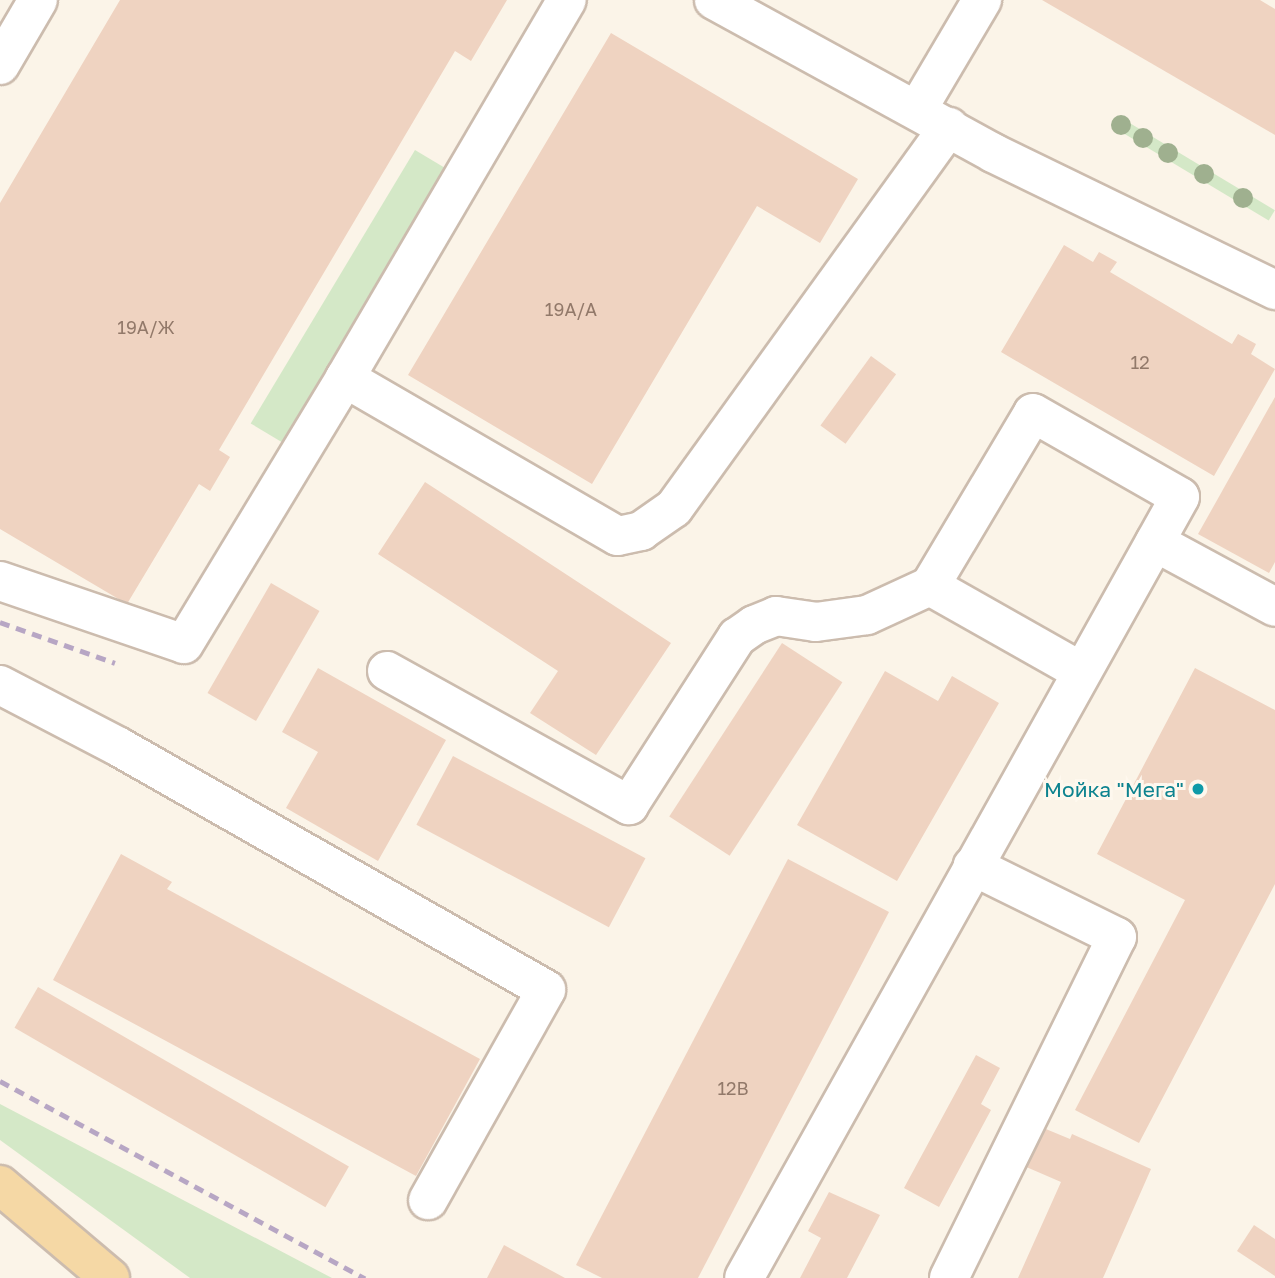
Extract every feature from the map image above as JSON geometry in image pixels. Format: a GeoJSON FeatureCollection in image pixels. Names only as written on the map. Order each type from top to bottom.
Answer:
{"type":"FeatureCollection","features":[{"type":"Feature","properties":{"kind":"main road"},"geometry":{"type":"LineString","coordinates":[[0,1185],[110,1278]]}},
{"type":"Feature","properties":{"kind":"lane"},"geometry":{"type":"LineString","coordinates":[[0,65],[38,0]]}},
{"type":"Feature","properties":{"kind":"lane"},"geometry":{"type":"LineString","coordinates":[[0,581],[184,644],[568,0]]}},
{"type":"Feature","properties":{"kind":"lane"},"geometry":{"type":"LineString","coordinates":[[345,378],[618,536],[641,531],[674,508],[933,119],[982,0]]}},
{"type":"Feature","properties":{"kind":"lane"},"geometry":{"type":"LineString","coordinates":[[728,3],[933,119],[1275,290]]}},
{"type":"Feature","properties":{"kind":"lane"},"geometry":{"type":"LineString","coordinates":[[387,671],[629,805],[737,637],[754,625],[776,616],[816,622],[867,615],[930,586],[1033,413],[1180,497],[1080,671],[744,1278]]}},
{"type":"Feature","properties":{"kind":"lane"},"geometry":{"type":"LineString","coordinates":[[1155,542],[1275,607]]}},
{"type":"Feature","properties":{"kind":"lane"},"geometry":{"type":"LineString","coordinates":[[930,586],[1080,671]]}},
{"type":"Feature","properties":{"kind":"lane"},"geometry":{"type":"LineString","coordinates":[[0,685],[119,747],[547,990],[428,1200]]}},
{"type":"Feature","properties":{"kind":"lane"},"geometry":{"type":"LineString","coordinates":[[949,1278],[1117,937],[973,866]]}},
{"type":"Feature","properties":{"kind":"green space"},"geometry":{"type":"Polygon","coordinates":[[[1118,116],[1275,210],[1269,221],[1112,126],[1118,116]]]}},
{"type":"Feature","properties":{"kind":"green space"},"geometry":{"type":"Polygon","coordinates":[[[415,150],[448,170],[284,444],[251,423],[415,150]]]}},
{"type":"Feature","properties":{"kind":"green space"},"geometry":{"type":"Polygon","coordinates":[[[0,1104],[332,1278],[190,1278],[0,1140],[0,1104]]]}},
{"type":"Feature","properties":{"kind":"building"},"geometry":{"type":"Polygon","coordinates":[[[120,0],[507,0],[471,61],[455,51],[219,450],[230,457],[210,491],[199,484],[127,604],[0,529],[0,203],[120,0]]]}},
{"type":"Feature","properties":{"kind":"building"},"geometry":{"type":"Polygon","coordinates":[[[1042,0],[1260,0],[1275,9],[1275,135],[1042,0]]]}},
{"type":"Feature","properties":{"kind":"building"},"geometry":{"type":"Polygon","coordinates":[[[611,33],[858,179],[820,243],[757,206],[592,484],[408,375],[611,33]]]}},
{"type":"Feature","properties":{"kind":"building"},"geometry":{"type":"Polygon","coordinates":[[[1064,245],[1093,262],[1099,252],[1117,262],[1110,272],[1232,344],[1238,334],[1256,344],[1251,354],[1275,369],[1214,476],[1001,352],[1064,245]]]}},
{"type":"Feature","properties":{"kind":"building"},"geometry":{"type":"Polygon","coordinates":[[[871,356],[896,374],[846,444],[820,426],[871,356]]]}},
{"type":"Feature","properties":{"kind":"building"},"geometry":{"type":"Polygon","coordinates":[[[1275,397],[1275,562],[1269,573],[1198,534],[1275,397]]]}},
{"type":"Feature","properties":{"kind":"building"},"geometry":{"type":"Polygon","coordinates":[[[425,482],[671,643],[596,755],[530,713],[558,671],[378,554],[425,482]]]}},
{"type":"Feature","properties":{"kind":"building"},"geometry":{"type":"Polygon","coordinates":[[[271,583],[319,611],[256,721],[207,693],[271,583]]]}},
{"type":"Feature","properties":{"kind":"building"},"geometry":{"type":"Polygon","coordinates":[[[782,643],[842,682],[730,856],[669,817],[782,643]]]}},
{"type":"Feature","properties":{"kind":"building"},"geometry":{"type":"Polygon","coordinates":[[[318,668],[446,740],[378,861],[286,808],[318,752],[282,732],[318,668]]]}},
{"type":"Feature","properties":{"kind":"building"},"geometry":{"type":"Polygon","coordinates":[[[1195,668],[1275,710],[1275,884],[1139,1143],[1075,1110],[1185,900],[1097,854],[1195,668]]]}},
{"type":"Feature","properties":{"kind":"building"},"geometry":{"type":"Polygon","coordinates":[[[885,671],[938,701],[952,676],[999,703],[897,881],[797,825],[885,671]]]}},
{"type":"Feature","properties":{"kind":"building"},"geometry":{"type":"Polygon","coordinates":[[[453,756],[645,858],[609,927],[416,825],[453,756]]]}},
{"type":"Feature","properties":{"kind":"building"},"geometry":{"type":"Polygon","coordinates":[[[121,854],[172,882],[167,889],[480,1059],[416,1176],[53,980],[121,854]]]}},
{"type":"Feature","properties":{"kind":"building"},"geometry":{"type":"Polygon","coordinates":[[[788,859],[889,912],[698,1278],[602,1278],[576,1265],[788,859]]]}},
{"type":"Feature","properties":{"kind":"building"},"geometry":{"type":"Polygon","coordinates":[[[38,987],[349,1166],[325,1207],[15,1028],[38,987]]]}},
{"type":"Feature","properties":{"kind":"building"},"geometry":{"type":"Polygon","coordinates":[[[976,1055],[1000,1068],[981,1104],[991,1110],[939,1207],[904,1188],[976,1055]]]}},
{"type":"Feature","properties":{"kind":"building"},"geometry":{"type":"Polygon","coordinates":[[[1041,1127],[1070,1139],[1072,1134],[1151,1169],[1103,1278],[1018,1278],[1061,1182],[1024,1166],[1041,1127]]]}},
{"type":"Feature","properties":{"kind":"building"},"geometry":{"type":"Polygon","coordinates":[[[829,1192],[880,1215],[847,1278],[800,1278],[821,1238],[808,1231],[829,1192]]]}},
{"type":"Feature","properties":{"kind":"building"},"geometry":{"type":"Polygon","coordinates":[[[1254,1225],[1275,1239],[1275,1276],[1237,1251],[1254,1225]]]}},
{"type":"Feature","properties":{"kind":"building"},"geometry":{"type":"Polygon","coordinates":[[[504,1245],[565,1278],[487,1278],[504,1245]]]}},
{"type":"Feature","properties":{"kind":"railway"},"geometry":{"type":"LineString","coordinates":[[0,622],[115,663]]}},
{"type":"Feature","properties":{"kind":"railway"},"geometry":{"type":"LineString","coordinates":[[0,1081],[365,1278]]}},
{"type":"Feature","properties":{"kind":"place","name":"Мойка \"Мега\""},"geometry":{"type":"Point","coordinates":[1198,789]}}]}
